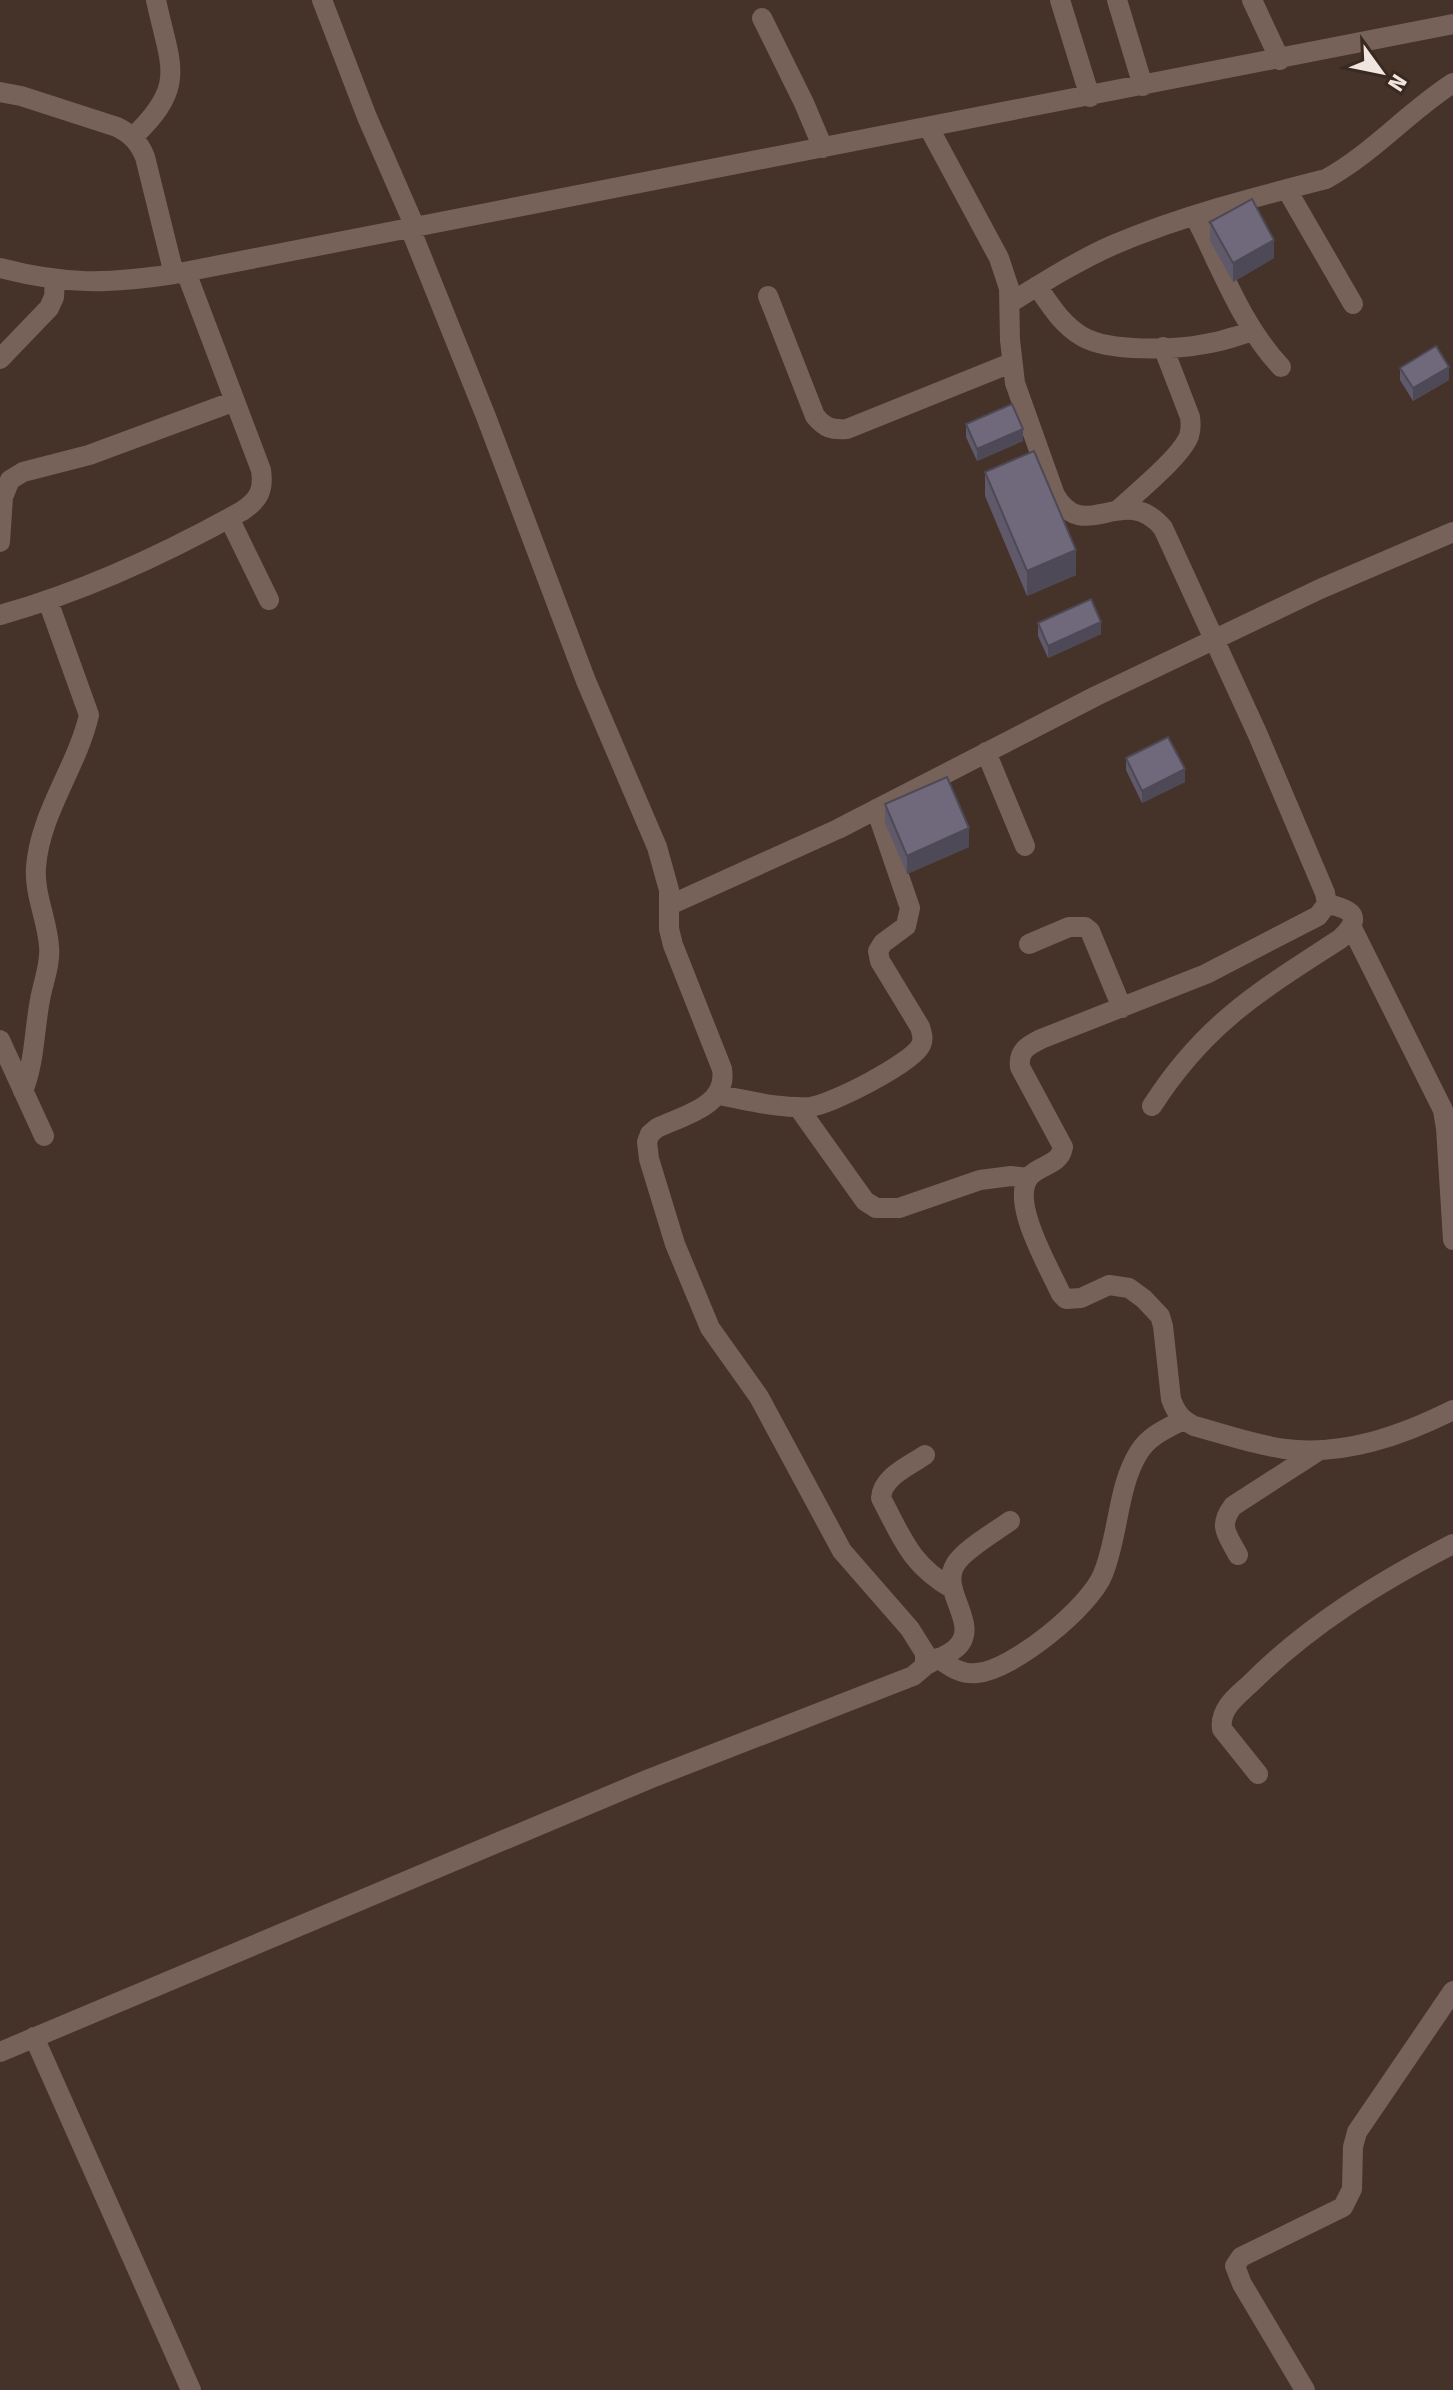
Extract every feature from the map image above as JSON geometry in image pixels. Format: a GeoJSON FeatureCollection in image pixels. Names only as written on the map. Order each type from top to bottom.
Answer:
{"type":"FeatureCollection","features":[{"type":"Feature","properties":{"kind":"street"},"geometry":{"type":"LineString","coordinates":[[133,137],[163,104],[170,88],[171,74],[156,0]]}},
{"type":"Feature","properties":{"kind":"street"},"geometry":{"type":"LineString","coordinates":[[322,0],[586,681],[657,847],[670,905],[669,929],[673,945],[722,1069],[722,1088],[710,1103],[657,1128],[647,1142],[649,1159],[675,1244],[710,1328],[759,1397],[825,1523],[842,1551],[910,1629],[932,1662],[967,1673],[989,1671],[1032,1647],[1086,1601],[1103,1574],[1129,1472],[1138,1454],[1147,1441],[1183,1420]]}},
{"type":"Feature","properties":{"kind":"street"},"geometry":{"type":"LineString","coordinates":[[1060,0],[1090,97]]}},
{"type":"Feature","properties":{"kind":"street"},"geometry":{"type":"LineString","coordinates":[[1117,0],[1143,86]]}},
{"type":"Feature","properties":{"kind":"street"},"geometry":{"type":"LineString","coordinates":[[1252,0],[1280,60]]}},
{"type":"Feature","properties":{"kind":"street"},"geometry":{"type":"LineString","coordinates":[[762,18],[823,148]]}},
{"type":"Feature","properties":{"kind":"street"},"geometry":{"type":"LineString","coordinates":[[0,268],[76,283],[119,282],[180,273],[1453,24]]}},
{"type":"Feature","properties":{"kind":"street"},"geometry":{"type":"LineString","coordinates":[[1010,303],[1075,263],[1114,245],[1195,217],[1326,179],[1348,167],[1434,95],[1453,83]]}},
{"type":"Feature","properties":{"kind":"street"},"geometry":{"type":"LineString","coordinates":[[0,92],[117,127],[140,145],[180,273],[235,401],[263,482],[260,494],[253,503],[174,548],[48,601],[0,615]]}},
{"type":"Feature","properties":{"kind":"street"},"geometry":{"type":"LineString","coordinates":[[798,1107],[865,1201],[876,1208],[899,1208],[980,1180],[1011,1176],[1028,1178],[1057,1161],[1063,1147],[1020,1067],[1019,1058],[1023,1051],[1041,1039],[1206,974],[1318,916],[1327,904],[1258,735],[1163,528],[1145,512],[1134,509],[1077,517],[1062,508],[1055,495],[1020,401],[1011,363],[1009,288],[999,258],[929,128]]}},
{"type":"Feature","properties":{"kind":"street"},"geometry":{"type":"LineString","coordinates":[[1287,190],[1353,304]]}},
{"type":"Feature","properties":{"kind":"street"},"geometry":{"type":"LineString","coordinates":[[1195,217],[1253,331],[1266,352],[1281,367]]}},
{"type":"Feature","properties":{"kind":"street"},"geometry":{"type":"LineString","coordinates":[[0,359],[49,308],[54,297],[55,280]]}},
{"type":"Feature","properties":{"kind":"street"},"geometry":{"type":"LineString","coordinates":[[1037,286],[1058,316],[1082,336],[1112,345],[1163,347],[1209,344],[1253,331]]}},
{"type":"Feature","properties":{"kind":"street"},"geometry":{"type":"LineString","coordinates":[[768,296],[815,416],[823,426],[832,430],[847,429],[1011,363]]}},
{"type":"Feature","properties":{"kind":"street"},"geometry":{"type":"LineString","coordinates":[[1118,510],[1188,440],[1190,417],[1163,347]]}},
{"type":"Feature","properties":{"kind":"street"},"geometry":{"type":"LineString","coordinates":[[0,542],[3,497],[10,480],[23,472],[89,455],[235,401]]}},
{"type":"Feature","properties":{"kind":"street"},"geometry":{"type":"LineString","coordinates":[[229,518],[269,600]]}},
{"type":"Feature","properties":{"kind":"street"},"geometry":{"type":"LineString","coordinates":[[670,905],[773,860],[1320,589],[1453,532]]}},
{"type":"Feature","properties":{"kind":"street"},"geometry":{"type":"LineString","coordinates":[[23,1091],[35,1048],[38,1012],[50,949],[37,888],[39,849],[89,715],[48,601]]}},
{"type":"Feature","properties":{"kind":"street"},"geometry":{"type":"LineString","coordinates":[[986,752],[1025,846]]}},
{"type":"Feature","properties":{"kind":"street"},"geometry":{"type":"LineString","coordinates":[[718,1095],[798,1107],[823,1105],[910,1057],[922,1044],[920,1027],[880,961],[878,951],[883,943],[906,926],[910,908],[876,809]]}},
{"type":"Feature","properties":{"kind":"street"},"geometry":{"type":"LineString","coordinates":[[1152,1106],[1176,1071],[1209,1033],[1245,1001],[1352,928],[1354,921],[1351,912],[1327,904]]}},
{"type":"Feature","properties":{"kind":"street"},"geometry":{"type":"LineString","coordinates":[[1029,944],[1069,927],[1085,927],[1090,931],[1122,1008]]}},
{"type":"Feature","properties":{"kind":"street"},"geometry":{"type":"LineString","coordinates":[[1352,928],[1443,1110],[1453,1240]]}},
{"type":"Feature","properties":{"kind":"street"},"geometry":{"type":"LineString","coordinates":[[0,1040],[44,1136]]}},
{"type":"Feature","properties":{"kind":"street"},"geometry":{"type":"LineString","coordinates":[[1028,1178],[1024,1193],[1027,1217],[1061,1294],[1066,1299],[1081,1298],[1109,1285],[1120,1285],[1144,1299],[1160,1316],[1171,1399],[1183,1420],[1194,1426],[1282,1449],[1318,1451],[1345,1449],[1390,1436],[1431,1422],[1453,1410]]}},
{"type":"Feature","properties":{"kind":"street"},"geometry":{"type":"LineString","coordinates":[[1238,1555],[1224,1523],[1233,1506],[1318,1451]]}},
{"type":"Feature","properties":{"kind":"street"},"geometry":{"type":"LineString","coordinates":[[925,1455],[887,1481],[881,1489],[881,1498],[914,1558],[931,1576],[953,1589]]}},
{"type":"Feature","properties":{"kind":"street"},"geometry":{"type":"LineString","coordinates":[[0,2052],[649,1779],[913,1676],[954,1650],[964,1636],[966,1627],[953,1589],[953,1567],[961,1557],[1010,1521]]}},
{"type":"Feature","properties":{"kind":"street"},"geometry":{"type":"LineString","coordinates":[[1258,1774],[1222,1729],[1221,1722],[1228,1705],[1303,1635],[1403,1570],[1453,1544]]}},
{"type":"Feature","properties":{"kind":"street"},"geometry":{"type":"LineString","coordinates":[[1305,2390],[1235,2272],[1235,2266],[1241,2257],[1334,2213],[1349,2200],[1357,2132],[1453,1991]]}},
{"type":"Feature","properties":{"kind":"street"},"geometry":{"type":"LineString","coordinates":[[34,2037],[191,2390]]}},
{"type":"Feature","properties":{"kind":"building"},"geometry":{"type":"Polygon","coordinates":[[[1252,199],[1274,240],[1233,263],[1210,222],[1252,199]]]}},
{"type":"Feature","properties":{"kind":"building"},"geometry":{"type":"Polygon","coordinates":[[[1436,346],[1449,367],[1413,388],[1400,368],[1436,346]]]}},
{"type":"Feature","properties":{"kind":"building"},"geometry":{"type":"Polygon","coordinates":[[[1012,404],[1023,429],[977,449],[966,424],[1012,404]]]}},
{"type":"Feature","properties":{"kind":"building"},"geometry":{"type":"Polygon","coordinates":[[[1034,451],[1076,550],[1027,571],[985,472],[1034,451]]]}},
{"type":"Feature","properties":{"kind":"building"},"geometry":{"type":"Polygon","coordinates":[[[1091,599],[1101,622],[1048,646],[1038,623],[1091,599]]]}},
{"type":"Feature","properties":{"kind":"building"},"geometry":{"type":"Polygon","coordinates":[[[1168,737],[1185,769],[1142,791],[1126,758],[1168,737]]]}},
{"type":"Feature","properties":{"kind":"building"},"geometry":{"type":"Polygon","coordinates":[[[947,777],[969,828],[907,856],[885,804],[947,777]]]}}]}
